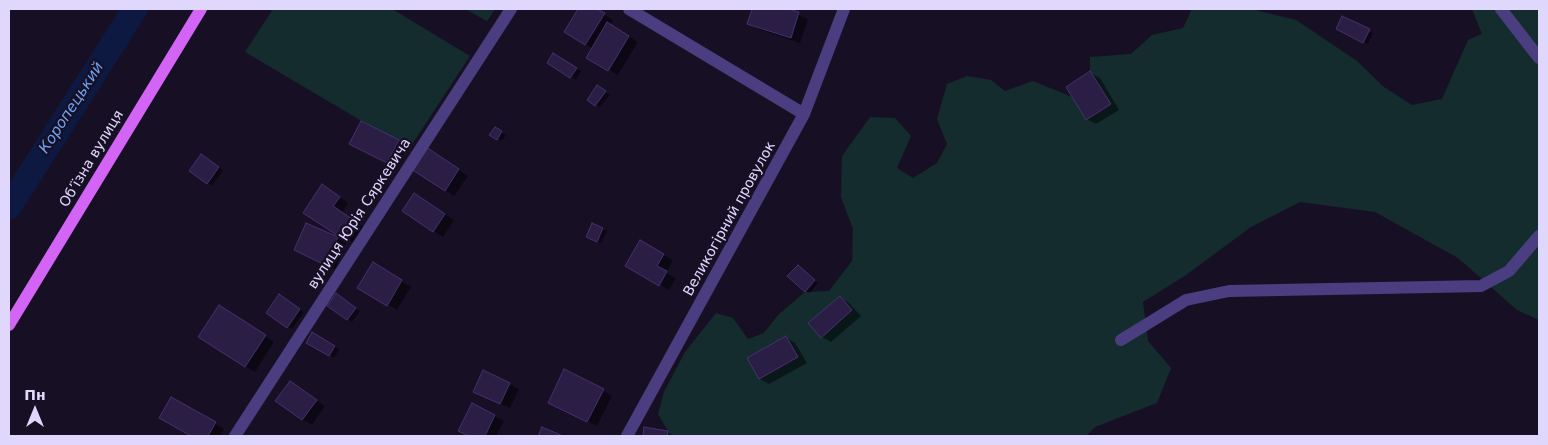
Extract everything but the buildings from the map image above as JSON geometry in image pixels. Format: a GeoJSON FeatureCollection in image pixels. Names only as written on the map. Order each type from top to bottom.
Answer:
{"type":"FeatureCollection","features":[{"type":"Feature","properties":{"kind":"main road","name":"Обʼїзна вулиця"},"geometry":{"type":"LineString","coordinates":[[9,325],[201,9]]}},
{"type":"Feature","properties":{"kind":"street","name":"вулиця Юрія Сяркевича"},"geometry":{"type":"LineString","coordinates":[[235,436],[511,9]]}},
{"type":"Feature","properties":{"kind":"street"},"geometry":{"type":"LineString","coordinates":[[629,9],[804,114]]}},
{"type":"Feature","properties":{"kind":"street","name":"Великогірний провулок"},"geometry":{"type":"LineString","coordinates":[[627,436],[804,114],[844,9]]}},
{"type":"Feature","properties":{"kind":"street"},"geometry":{"type":"LineString","coordinates":[[1501,9],[1539,58]]}},
{"type":"Feature","properties":{"kind":"street"},"geometry":{"type":"LineString","coordinates":[[1121,340],[1186,300],[1230,290],[1481,286],[1509,272],[1539,236]]}},
{"type":"Feature","properties":{"kind":"green space"},"geometry":{"type":"Polygon","coordinates":[[[273,9],[392,9],[470,56],[409,149],[245,52],[273,9]]]}},
{"type":"Feature","properties":{"kind":"green space"},"geometry":{"type":"Polygon","coordinates":[[[465,9],[495,9],[487,21],[465,9]]]}},
{"type":"Feature","properties":{"kind":"green space"},"geometry":{"type":"Polygon","coordinates":[[[1192,9],[1251,9],[1296,20],[1357,61],[1384,87],[1412,105],[1442,99],[1468,40],[1482,34],[1472,9],[1539,9],[1539,320],[1517,310],[1458,258],[1375,212],[1300,202],[1251,227],[1186,275],[1143,302],[1148,341],[1171,368],[1157,403],[1095,427],[1086,436],[667,436],[668,431],[658,414],[664,392],[685,352],[716,313],[733,318],[748,339],[764,333],[778,315],[805,292],[829,291],[852,261],[853,229],[841,197],[842,156],[870,117],[895,118],[911,136],[897,168],[913,178],[937,163],[947,144],[937,119],[947,84],[967,76],[991,80],[1005,91],[1033,81],[1072,97],[1086,119],[1111,104],[1090,71],[1090,57],[1131,54],[1152,35],[1183,28],[1192,9]]]}},
{"type":"Feature","properties":{"kind":"waterway","name":"Коропецький"},"geometry":{"type":"LineString","coordinates":[[9,207],[135,9]]}}]}
